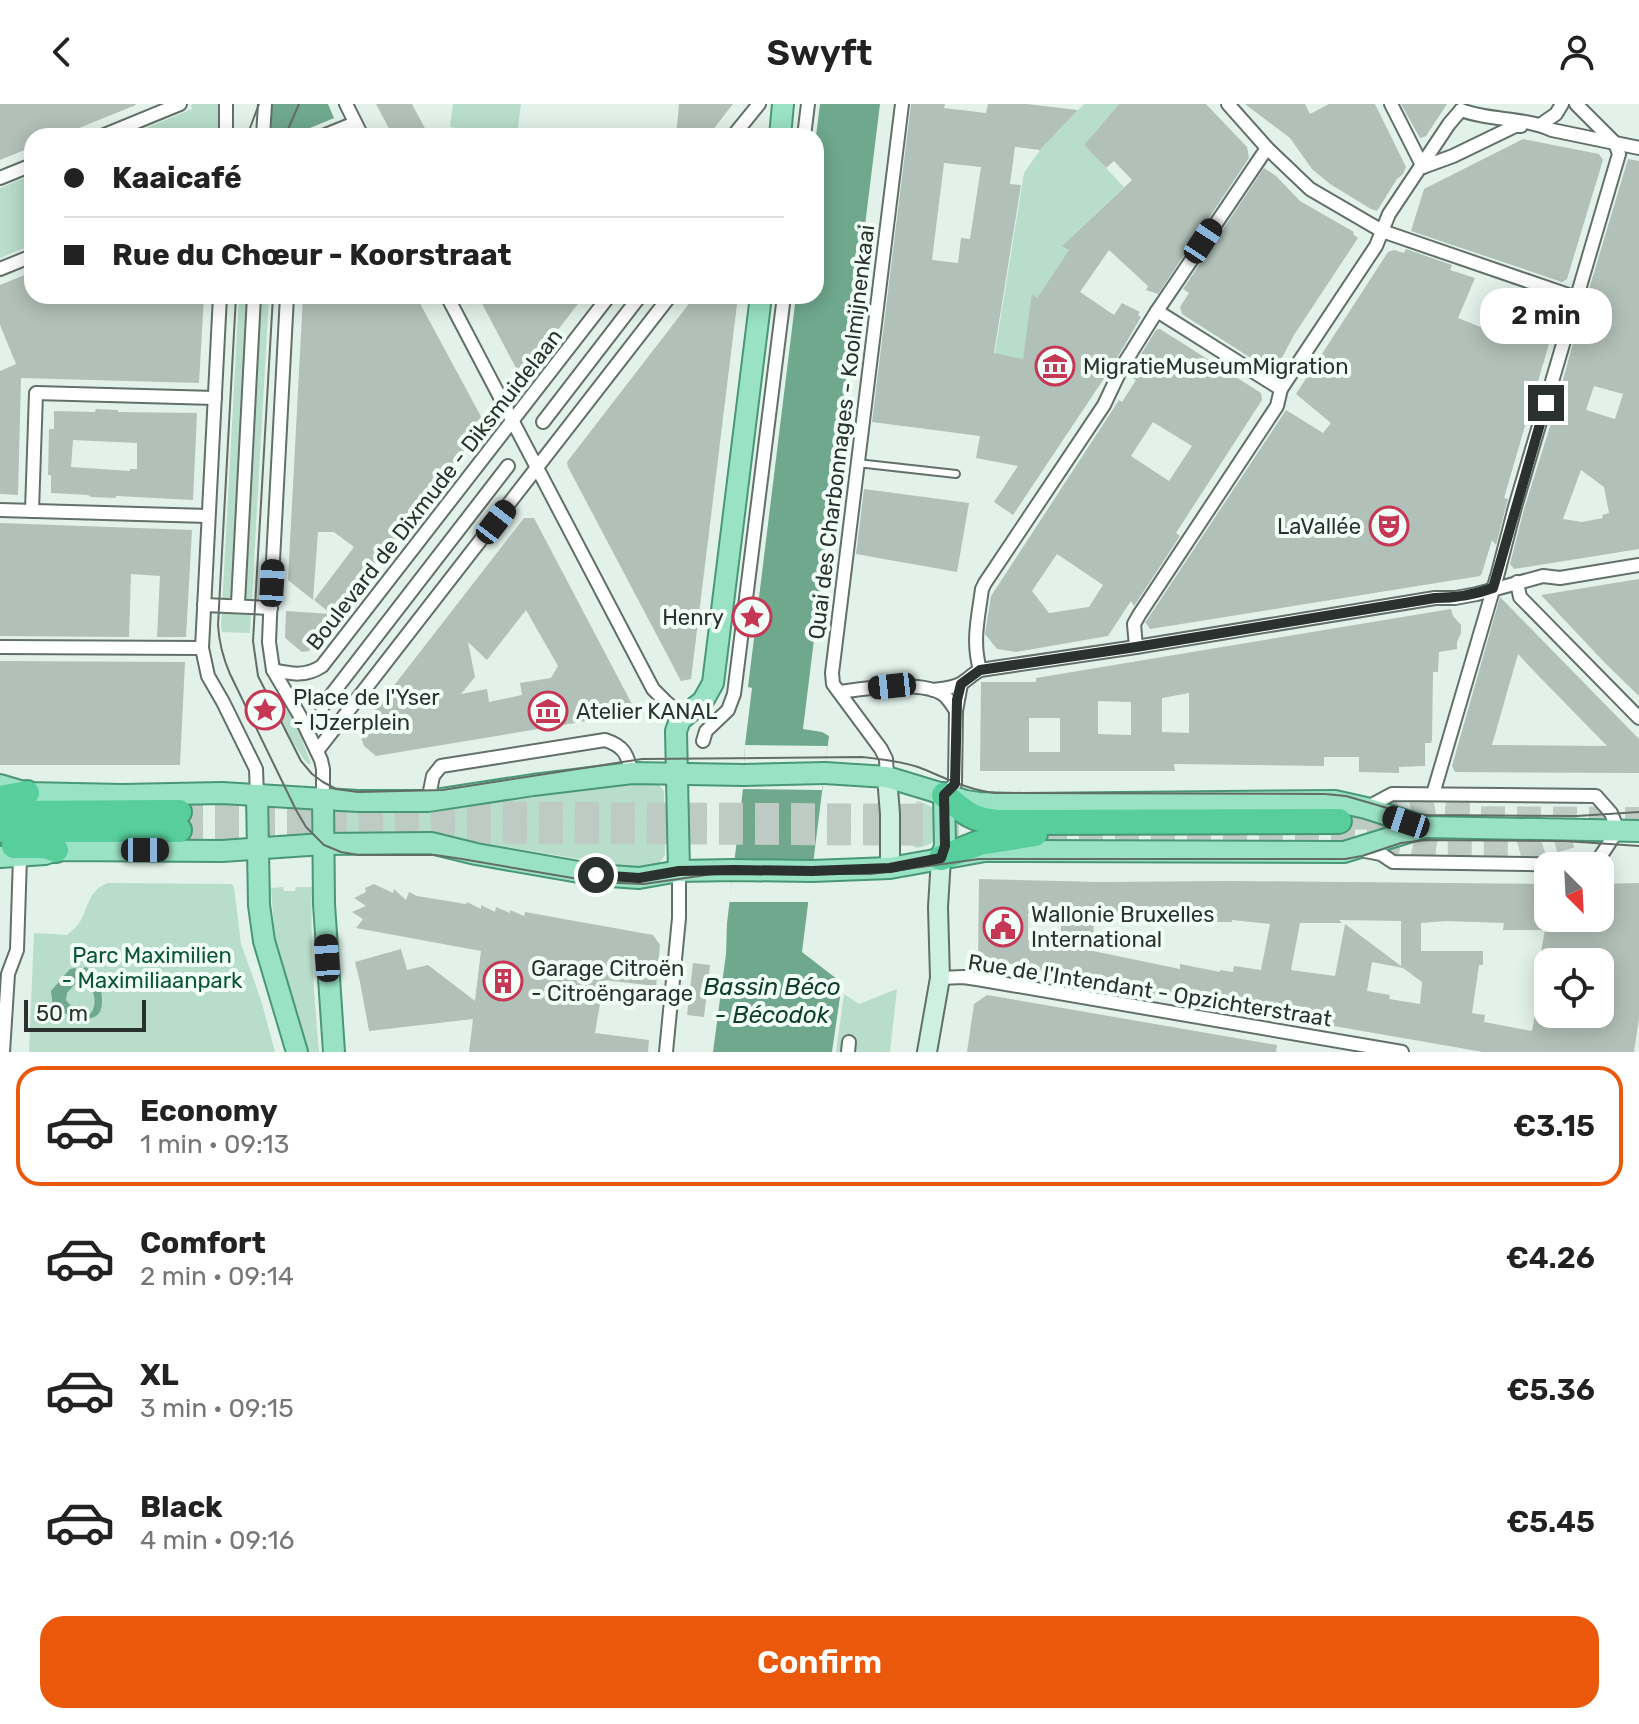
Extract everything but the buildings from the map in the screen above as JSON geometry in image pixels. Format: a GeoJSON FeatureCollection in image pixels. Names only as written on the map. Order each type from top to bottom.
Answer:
{"type":"FeatureCollection","features":[{"type":"Feature","properties":{"kind":"highway"},"geometry":{"type":"LineString","coordinates":[[0,798],[27,793]]}},
{"type":"Feature","properties":{"kind":"highway"},"geometry":{"type":"LineString","coordinates":[[944,795],[978,820],[997,822],[1345,835]]}},
{"type":"Feature","properties":{"kind":"highway"},"geometry":{"type":"LineString","coordinates":[[0,813],[179,821],[0,830]]}},
{"type":"Feature","properties":{"kind":"highway"},"geometry":{"type":"LineString","coordinates":[[941,858],[979,843],[1029,834],[1345,835]]}},
{"type":"Feature","properties":{"kind":"highway"},"geometry":{"type":"LineString","coordinates":[[7,853],[45,846],[56,850]]}},
{"type":"Feature","properties":{"kind":"main road"},"geometry":{"type":"LineString","coordinates":[[781,128],[783,104]]}},
{"type":"Feature","properties":{"kind":"main road"},"geometry":{"type":"LineString","coordinates":[[679,871],[676,731],[684,717],[708,694],[713,683],[760,304]]}},
{"type":"Feature","properties":{"kind":"main road"},"geometry":{"type":"LineString","coordinates":[[0,785],[27,793],[222,793],[358,801],[428,801],[632,773],[825,773],[887,777],[979,803],[1335,801],[1425,827],[1629,830]]}},
{"type":"Feature","properties":{"kind":"main road"},"geometry":{"type":"LineString","coordinates":[[257,795],[259,905],[264,941],[297,1052]]}},
{"type":"Feature","properties":{"kind":"main road"},"geometry":{"type":"LineString","coordinates":[[941,858],[945,846],[944,795]]}},
{"type":"Feature","properties":{"kind":"main road"},"geometry":{"type":"LineString","coordinates":[[323,799],[324,904],[334,1052]]}},
{"type":"Feature","properties":{"kind":"main road"},"geometry":{"type":"LineString","coordinates":[[56,850],[222,851],[323,844],[431,843],[476,854],[639,878],[679,871],[890,868],[979,852],[1344,852],[1345,835],[1391,837],[1425,827]]}},
{"type":"Feature","properties":{"kind":"street"},"geometry":{"type":"LineString","coordinates":[[122,128],[180,104]]}},
{"type":"Feature","properties":{"kind":"street"},"geometry":{"type":"LineString","coordinates":[[226,104],[226,128]]}},
{"type":"Feature","properties":{"kind":"street"},"geometry":{"type":"LineString","coordinates":[[264,128],[265,104]]}},
{"type":"Feature","properties":{"kind":"street"},"geometry":{"type":"LineString","coordinates":[[346,104],[358,128]]}},
{"type":"Feature","properties":{"kind":"street"},"geometry":{"type":"LineString","coordinates":[[740,128],[759,104]]}},
{"type":"Feature","properties":{"kind":"street"},"geometry":{"type":"LineString","coordinates":[[805,128],[808,104]]}},
{"type":"Feature","properties":{"kind":"street","name":"Quai des Charbonnages - Koolmijnenkaai"},"geometry":{"type":"LineString","coordinates":[[887,777],[886,759],[881,749],[833,684],[832,673],[857,463],[884,290],[902,104]]}},
{"type":"Feature","properties":{"kind":"street"},"geometry":{"type":"LineString","coordinates":[[1228,104],[1267,148],[1310,189],[1382,231],[1577,298]]}},
{"type":"Feature","properties":{"kind":"street"},"geometry":{"type":"LineString","coordinates":[[1391,104],[1423,167]]}},
{"type":"Feature","properties":{"kind":"street"},"geometry":{"type":"LineString","coordinates":[[1423,167],[1515,126],[1540,125],[1556,114],[1562,104]]}},
{"type":"Feature","properties":{"kind":"street"},"geometry":{"type":"LineString","coordinates":[[1433,794],[1619,154],[1615,143],[1576,104]]}},
{"type":"Feature","properties":{"kind":"street"},"geometry":{"type":"LineString","coordinates":[[1136,647],[1134,624],[1139,615],[1277,406],[1281,389],[1376,246],[1389,214],[1461,107],[1477,116],[1540,125],[1639,148]]}},
{"type":"Feature","properties":{"kind":"street"},"geometry":{"type":"LineString","coordinates":[[343,128],[355,123]]}},
{"type":"Feature","properties":{"kind":"street"},"geometry":{"type":"LineString","coordinates":[[980,670],[975,647],[982,589],[1104,405],[1122,367],[1157,311],[1267,148]]}},
{"type":"Feature","properties":{"kind":"street"},"geometry":{"type":"LineString","coordinates":[[0,178],[24,168]]}},
{"type":"Feature","properties":{"kind":"street"},"geometry":{"type":"LineString","coordinates":[[0,269],[24,259]]}},
{"type":"Feature","properties":{"kind":"street"},"geometry":{"type":"LineString","coordinates":[[220,304],[202,648],[208,676],[256,769],[257,795]]}},
{"type":"Feature","properties":{"kind":"street"},"geometry":{"type":"LineString","coordinates":[[238,603],[254,304]]}},
{"type":"Feature","properties":{"kind":"street"},"geometry":{"type":"LineString","coordinates":[[287,304],[270,659],[317,751],[323,769],[323,799]]}},
{"type":"Feature","properties":{"kind":"street"},"geometry":{"type":"LineString","coordinates":[[451,304],[655,692],[684,717]]}},
{"type":"Feature","properties":{"kind":"street","name":"Boulevard de Dixmude - Diksmuidelaan"},"geometry":{"type":"LineString","coordinates":[[273,670],[302,674],[322,666],[603,304]]}},
{"type":"Feature","properties":{"kind":"street","name":"Boulevard de Dixmude - Diksmuidelaan"},"geometry":{"type":"LineString","coordinates":[[543,422],[634,304]]}},
{"type":"Feature","properties":{"kind":"street"},"geometry":{"type":"LineString","coordinates":[[317,751],[664,304]]}},
{"type":"Feature","properties":{"kind":"street"},"geometry":{"type":"LineString","coordinates":[[703,741],[706,731],[730,706],[733,664],[783,304]]}},
{"type":"Feature","properties":{"kind":"street"},"geometry":{"type":"LineString","coordinates":[[1157,311],[1281,389]]}},
{"type":"Feature","properties":{"kind":"street"},"geometry":{"type":"LineString","coordinates":[[32,511],[36,393],[215,398]]}},
{"type":"Feature","properties":{"kind":"street","name":"Boulevard de Dixmude - Diksmuidelaan"},"geometry":{"type":"LineString","coordinates":[[322,707],[508,466]]}},
{"type":"Feature","properties":{"kind":"street"},"geometry":{"type":"LineString","coordinates":[[0,510],[208,516]]}},
{"type":"Feature","properties":{"kind":"street"},"geometry":{"type":"LineString","coordinates":[[839,692],[892,686],[933,690],[948,688],[961,684],[980,670],[1435,598],[1466,596],[1543,576],[1560,578],[1639,565]]}},
{"type":"Feature","properties":{"kind":"street"},"geometry":{"type":"LineString","coordinates":[[1517,582],[1520,597],[1639,718]]}},
{"type":"Feature","properties":{"kind":"street"},"geometry":{"type":"LineString","coordinates":[[204,605],[271,608]]}},
{"type":"Feature","properties":{"kind":"street"},"geometry":{"type":"LineString","coordinates":[[0,647],[202,648]]}},
{"type":"Feature","properties":{"kind":"street"},"geometry":{"type":"LineString","coordinates":[[944,795],[955,784],[956,711],[961,684]]}},
{"type":"Feature","properties":{"kind":"street"},"geometry":{"type":"LineString","coordinates":[[933,690],[944,695],[956,711]]}},
{"type":"Feature","properties":{"kind":"street"},"geometry":{"type":"LineString","coordinates":[[428,801],[433,776],[441,766],[605,740],[618,744],[629,761],[632,773]]}},
{"type":"Feature","properties":{"kind":"street"},"geometry":{"type":"LineString","coordinates":[[887,777],[890,868]]}},
{"type":"Feature","properties":{"kind":"street"},"geometry":{"type":"LineString","coordinates":[[1345,835],[1393,862],[1584,865],[1598,860],[1629,830],[1596,796],[1392,794],[1366,808]]}},
{"type":"Feature","properties":{"kind":"street"},"geometry":{"type":"LineString","coordinates":[[3,1052],[8,974],[17,950],[7,853]]}},
{"type":"Feature","properties":{"kind":"street"},"geometry":{"type":"LineString","coordinates":[[927,1052],[940,978],[938,907],[941,858]]}},
{"type":"Feature","properties":{"kind":"street"},"geometry":{"type":"LineString","coordinates":[[666,1052],[679,918],[679,871]]}},
{"type":"Feature","properties":{"kind":"street","name":"Rue de l'Intendant - Opzichterstraat"},"geometry":{"type":"LineString","coordinates":[[940,978],[977,979],[1402,1052]]}},
{"type":"Feature","properties":{"kind":"lane"},"geometry":{"type":"LineString","coordinates":[[857,463],[956,474]]}},
{"type":"Feature","properties":{"kind":"green space"},"geometry":{"type":"Polygon","coordinates":[[[220,104],[221,128],[146,128],[192,109],[191,105],[220,104]]]}},
{"type":"Feature","properties":{"kind":"green space"},"geometry":{"type":"Polygon","coordinates":[[[453,104],[521,104],[518,128],[450,127],[453,104]]]}},
{"type":"Feature","properties":{"kind":"green space"},"geometry":{"type":"Polygon","coordinates":[[[1084,104],[1119,104],[1084,145],[1124,187],[1063,245],[1069,250],[1037,298],[1033,295],[1023,359],[993,365],[1024,173],[1040,150],[1084,104]]]}},
{"type":"Feature","properties":{"kind":"green space"},"geometry":{"type":"Polygon","coordinates":[[[24,178],[24,248],[0,258],[0,188],[24,178]]]}},
{"type":"Feature","properties":{"kind":"green space"},"geometry":{"type":"Polygon","coordinates":[[[239,304],[269,304],[250,633],[222,632],[239,304]]]}},
{"type":"Feature","properties":{"kind":"green space"},"geometry":{"type":"Polygon","coordinates":[[[269,690],[294,718],[311,764],[305,761],[283,727],[269,690]]]}},
{"type":"Feature","properties":{"kind":"green space"},"geometry":{"type":"Polygon","coordinates":[[[621,781],[650,781],[664,791],[665,855],[658,865],[622,866],[463,840],[415,836],[415,831],[405,830],[404,824],[400,825],[399,836],[349,836],[342,833],[337,823],[342,812],[348,810],[621,781]]]}},
{"type":"Feature","properties":{"kind":"green space"},"geometry":{"type":"Polygon","coordinates":[[[918,801],[946,815],[945,834],[918,848],[910,839],[910,809],[918,801]]]}},
{"type":"Feature","properties":{"kind":"green space","name":"Parc Maximilien - Maximiliaanpark"},"geometry":{"type":"Polygon","coordinates":[[[108,883],[231,884],[234,887],[241,944],[275,1052],[29,1052],[34,933],[67,935],[80,922],[94,893],[108,883]]]}},
{"type":"Feature","properties":{"kind":"green space"},"geometry":{"type":"Polygon","coordinates":[[[283,887],[284,891],[295,891],[296,887],[312,887],[313,970],[319,1052],[306,1052],[280,962],[271,888],[283,887]]]}},
{"type":"Feature","properties":{"kind":"green space"},"geometry":{"type":"Polygon","coordinates":[[[897,989],[890,1052],[836,1052],[844,994],[859,1004],[897,989]]]}},
{"type":"Feature","properties":{"kind":"water"},"geometry":{"type":"Polygon","coordinates":[[[272,104],[328,104],[334,118],[310,128],[270,128],[272,104]]]}},
{"type":"Feature","properties":{"kind":"water","name":"Bassin Béco - Bécodok"},"geometry":{"type":"Polygon","coordinates":[[[820,104],[880,104],[803,729],[829,736],[802,952],[842,983],[832,1052],[713,1052],[743,789],[752,688],[748,687],[795,304],[824,304],[824,128],[817,128],[820,104]]]}},
{"type":"Feature","properties":{"kind":"water"},"geometry":{"type":"Polygon","coordinates":[[[86,967],[97,976],[107,975],[112,979],[117,973],[125,984],[125,990],[111,980],[101,990],[102,1006],[98,1015],[73,1020],[53,1007],[51,991],[70,969],[86,967]],[[74,985],[67,993],[66,1000],[79,1015],[86,1017],[93,1010],[94,999],[93,992],[84,986],[74,985]]]}},
{"type":"Feature","properties":{"kind":"pier"},"geometry":{"type":"Polygon","coordinates":[[[745,745],[828,746],[822,790],[743,789],[745,745]]]}},
{"type":"Feature","properties":{"kind":"pier"},"geometry":{"type":"Polygon","coordinates":[[[735,859],[814,859],[809,902],[729,902],[735,859]]]}},
{"type":"Feature","properties":{"kind":"tunnel"},"geometry":{"type":"LineString","coordinates":[[1375,814],[1435,802],[1473,802]]}},
{"type":"Feature","properties":{"kind":"tunnel"},"geometry":{"type":"LineString","coordinates":[[179,812],[965,816]]}},
{"type":"Feature","properties":{"kind":"tunnel"},"geometry":{"type":"LineString","coordinates":[[1317,817],[1393,818]]}},
{"type":"Feature","properties":{"kind":"tunnel"},"geometry":{"type":"LineString","coordinates":[[1445,818],[1639,819]]}},
{"type":"Feature","properties":{"kind":"tunnel"},"geometry":{"type":"LineString","coordinates":[[179,830],[1397,836]]}},
{"type":"Feature","properties":{"kind":"tunnel"},"geometry":{"type":"LineString","coordinates":[[1377,841],[1435,853],[1511,853],[1571,836]]}},
{"type":"Feature","properties":{"kind":"tram line"},"geometry":{"type":"LineString","coordinates":[[250,128],[259,104]]}},
{"type":"Feature","properties":{"kind":"tram line"},"geometry":{"type":"LineString","coordinates":[[288,128],[299,104]]}},
{"type":"Feature","properties":{"kind":"tram line"},"geometry":{"type":"LineString","coordinates":[[236,304],[218,625],[220,644],[230,674],[296,810],[306,827],[324,845],[341,852],[358,855],[435,855],[596,882],[644,884],[713,874],[871,874],[979,859],[1345,859],[1401,843],[1426,840],[1565,841],[1639,846]]}},
{"type":"Feature","properties":{"kind":"tram line"},"geometry":{"type":"LineString","coordinates":[[273,304],[253,641],[258,676],[301,761],[312,774],[336,789],[358,792],[442,790],[642,759],[862,757],[911,765],[965,786],[995,793],[1325,794],[1346,796],[1408,814],[1427,815],[1577,816],[1639,812]]}},
{"type":"Feature","properties":{"kind":"place","name":"MigratieMuseumMigration"},"geometry":{"type":"Point","coordinates":[1055,366]}},
{"type":"Feature","properties":{"kind":"place","name":"LaVallée"},"geometry":{"type":"Point","coordinates":[1389,526]}},
{"type":"Feature","properties":{"kind":"place","name":"Henry"},"geometry":{"type":"Point","coordinates":[752,617]}},
{"type":"Feature","properties":{"kind":"place","name":"Place de l'Yser - IJzerplein"},"geometry":{"type":"Point","coordinates":[265,710]}},
{"type":"Feature","properties":{"kind":"place","name":"Atelier KANAL"},"geometry":{"type":"Point","coordinates":[548,711]}},
{"type":"Feature","properties":{"kind":"place","name":"Wallonie Bruxelles International"},"geometry":{"type":"Point","coordinates":[1003,927]}},
{"type":"Feature","properties":{"kind":"place","name":"Garage Citroën - Citroëngarage"},"geometry":{"type":"Point","coordinates":[503,981]}},
{"type":"Feature","properties":{"kind":"route"},"geometry":{"type":"LineString","coordinates":[[596,875],[639,878],[679,871],[890,868],[941,858],[945,846],[944,795],[955,784],[957,700],[961,684],[980,670],[1435,598],[1455,598],[1493,588],[1546,403]]}}]}
